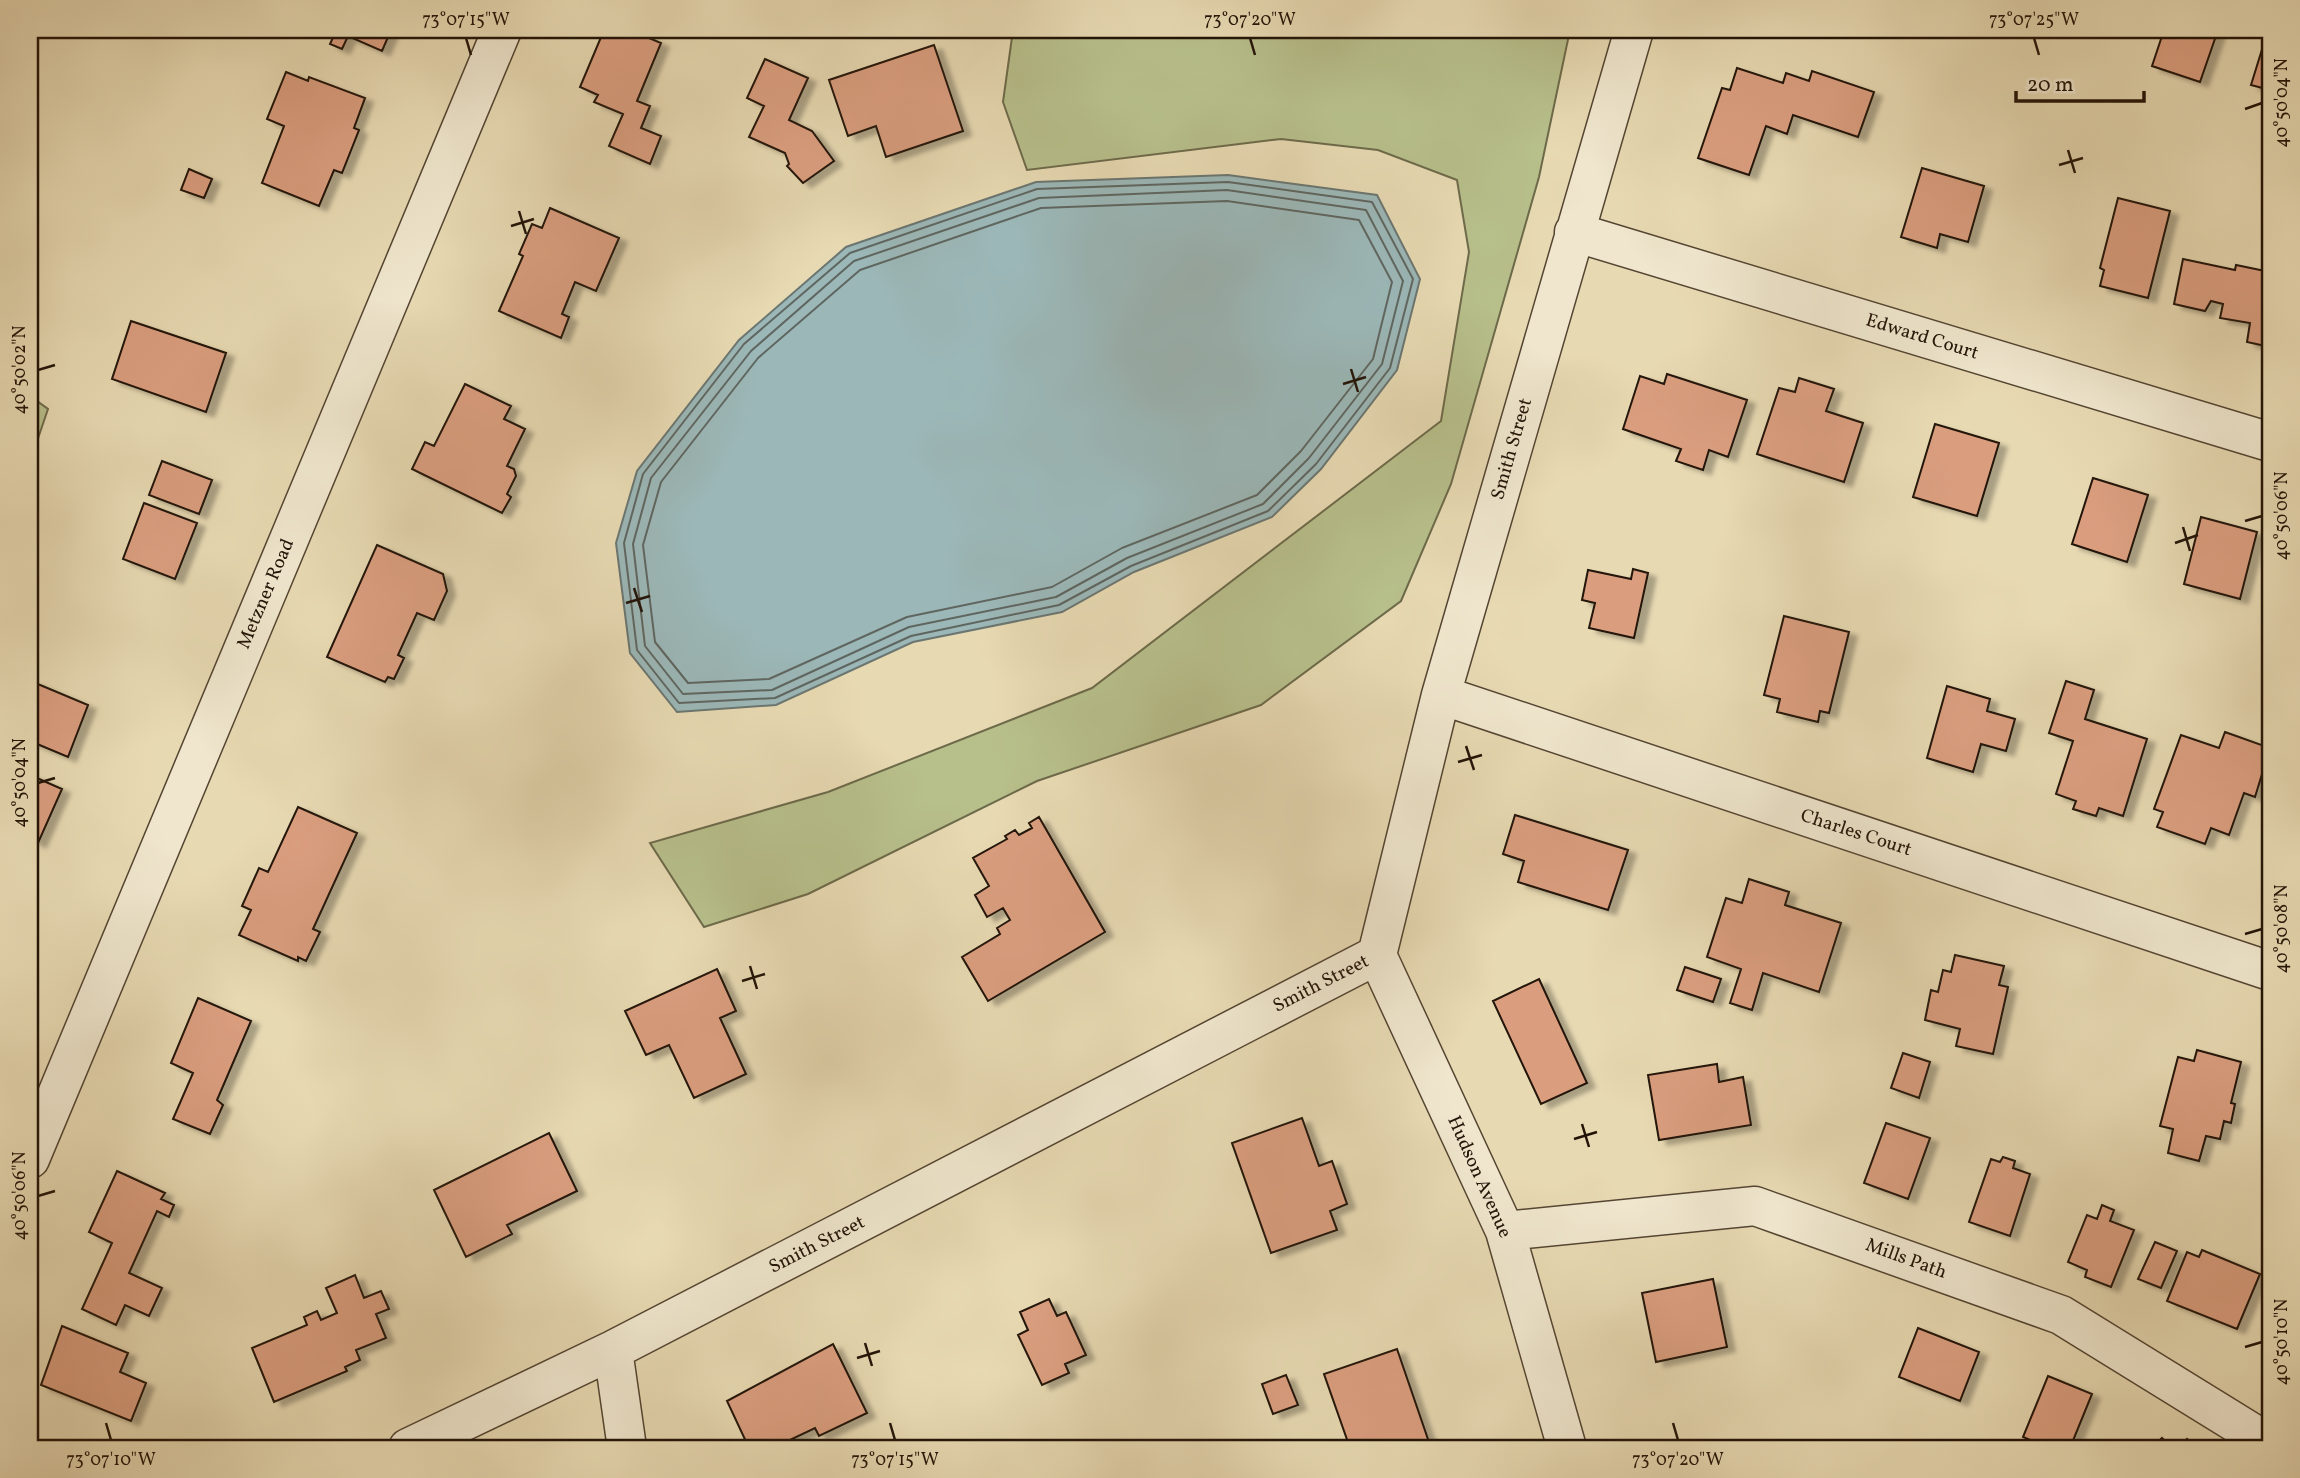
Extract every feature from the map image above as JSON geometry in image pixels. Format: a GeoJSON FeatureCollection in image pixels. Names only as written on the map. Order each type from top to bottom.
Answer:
{"type":"FeatureCollection","features":[{"type":"Feature","properties":{"kind":"street","name":"Metzner Road"},"geometry":{"type":"LineString","coordinates":[[30,1159],[502,30]]}},
{"type":"Feature","properties":{"kind":"street","name":"Smith Street"},"geometry":{"type":"LineString","coordinates":[[408,1448],[613,1350],[1377,955],[1441,695],[1634,30]]}},
{"type":"Feature","properties":{"kind":"street","name":"Edward Court"},"geometry":{"type":"LineString","coordinates":[[1574,232],[2270,442]]}},
{"type":"Feature","properties":{"kind":"street","name":"Charles Court"},"geometry":{"type":"LineString","coordinates":[[1441,695],[2270,971]]}},
{"type":"Feature","properties":{"kind":"street","name":"Hudson Avenue"},"geometry":{"type":"LineString","coordinates":[[1377,955],[1506,1231],[1567,1448]]}},
{"type":"Feature","properties":{"kind":"street","name":"Mills Path"},"geometry":{"type":"LineString","coordinates":[[1506,1231],[1755,1206],[2062,1315],[2270,1444]]}},
{"type":"Feature","properties":{"kind":"street"},"geometry":{"type":"LineString","coordinates":[[613,1350],[627,1448]]}},
{"type":"Feature","properties":{"kind":"green space"},"geometry":{"type":"Polygon","coordinates":[[[1013,30],[1570,30],[1539,177],[1451,484],[1401,601],[1261,705],[1037,781],[808,894],[704,927],[650,843],[828,792],[1092,688],[1441,421],[1469,252],[1457,180],[1378,150],[1281,139],[1027,170],[1003,102],[1013,30]]]}},
{"type":"Feature","properties":{"kind":"green space"},"geometry":{"type":"Polygon","coordinates":[[[30,396],[48,409],[30,462],[30,396]]]}},
{"type":"Feature","properties":{"kind":"water"},"geometry":{"type":"Polygon","coordinates":[[[1228,175],[1377,195],[1420,279],[1397,370],[1321,469],[1272,517],[1134,572],[1062,612],[913,642],[776,705],[677,712],[630,653],[616,543],[637,471],[739,340],[846,247],[1036,182],[1228,175]]]}},
{"type":"Feature","properties":{"kind":"building"},"geometry":{"type":"Polygon","coordinates":[[[332,30],[391,30],[382,51],[348,36],[342,49],[330,44],[336,31],[332,30]]]}},
{"type":"Feature","properties":{"kind":"building"},"geometry":{"type":"Polygon","coordinates":[[[604,30],[630,30],[661,43],[637,101],[650,106],[641,128],[661,136],[650,164],[609,146],[623,114],[594,102],[598,95],[580,87],[604,30]]]}},
{"type":"Feature","properties":{"kind":"building"},"geometry":{"type":"Polygon","coordinates":[[[2164,30],[2218,30],[2200,82],[2152,66],[2164,30]]]}},
{"type":"Feature","properties":{"kind":"building"},"geometry":{"type":"Polygon","coordinates":[[[2270,30],[2270,90],[2251,85],[2270,30]]]}},
{"type":"Feature","properties":{"kind":"building"},"geometry":{"type":"Polygon","coordinates":[[[934,45],[963,131],[886,157],[876,126],[848,136],[829,80],[934,45]]]}},
{"type":"Feature","properties":{"kind":"building"},"geometry":{"type":"Polygon","coordinates":[[[765,59],[808,78],[789,120],[812,131],[834,161],[803,183],[787,166],[789,164],[785,153],[749,137],[764,106],[747,98],[765,59]]]}},
{"type":"Feature","properties":{"kind":"building"},"geometry":{"type":"Polygon","coordinates":[[[1737,68],[1783,83],[1786,73],[1809,81],[1812,71],[1874,92],[1858,137],[1793,115],[1787,134],[1766,126],[1749,175],[1698,158],[1722,88],[1730,90],[1737,68]]]}},
{"type":"Feature","properties":{"kind":"building"},"geometry":{"type":"Polygon","coordinates":[[[286,72],[308,81],[309,77],[365,98],[354,128],[359,130],[342,173],[334,170],[319,206],[262,183],[284,126],[267,119],[286,72]]]}},
{"type":"Feature","properties":{"kind":"building"},"geometry":{"type":"Polygon","coordinates":[[[1922,168],[1984,186],[1968,242],[1940,234],[1937,248],[1901,237],[1922,168]]]}},
{"type":"Feature","properties":{"kind":"building"},"geometry":{"type":"Polygon","coordinates":[[[189,169],[212,179],[204,198],[181,190],[189,169]]]}},
{"type":"Feature","properties":{"kind":"building"},"geometry":{"type":"Polygon","coordinates":[[[2118,198],[2170,211],[2148,298],[2100,286],[2104,270],[2100,268],[2118,198]]]}},
{"type":"Feature","properties":{"kind":"building"},"geometry":{"type":"Polygon","coordinates":[[[550,208],[619,238],[596,291],[575,282],[562,314],[569,317],[561,338],[499,311],[523,256],[519,254],[532,224],[542,228],[550,208]]]}},
{"type":"Feature","properties":{"kind":"building"},"geometry":{"type":"Polygon","coordinates":[[[2183,259],[2235,270],[2236,265],[2270,272],[2270,347],[2247,342],[2250,323],[2220,318],[2223,304],[2211,301],[2205,311],[2174,304],[2183,259]]]}},
{"type":"Feature","properties":{"kind":"building"},"geometry":{"type":"Polygon","coordinates":[[[131,321],[226,353],[206,412],[112,379],[131,321]]]}},
{"type":"Feature","properties":{"kind":"building"},"geometry":{"type":"Polygon","coordinates":[[[1667,374],[1747,400],[1728,457],[1709,450],[1703,470],[1676,461],[1681,449],[1623,429],[1640,376],[1664,384],[1667,374]]]}},
{"type":"Feature","properties":{"kind":"building"},"geometry":{"type":"Polygon","coordinates":[[[1799,378],[1834,389],[1826,411],[1863,423],[1844,482],[1757,454],[1779,388],[1795,392],[1799,378]]]}},
{"type":"Feature","properties":{"kind":"building"},"geometry":{"type":"Polygon","coordinates":[[[465,384],[511,406],[504,419],[525,429],[507,466],[514,469],[516,476],[507,494],[511,497],[502,513],[412,469],[425,442],[434,446],[465,384]]]}},
{"type":"Feature","properties":{"kind":"building"},"geometry":{"type":"Polygon","coordinates":[[[1935,424],[1999,443],[1977,516],[1913,497],[1935,424]]]}},
{"type":"Feature","properties":{"kind":"building"},"geometry":{"type":"Polygon","coordinates":[[[162,461],[212,480],[199,514],[149,495],[162,461]]]}},
{"type":"Feature","properties":{"kind":"building"},"geometry":{"type":"Polygon","coordinates":[[[2093,478],[2148,495],[2127,562],[2072,544],[2093,478]]]}},
{"type":"Feature","properties":{"kind":"building"},"geometry":{"type":"Polygon","coordinates":[[[144,503],[197,523],[175,579],[123,559],[144,503]]]}},
{"type":"Feature","properties":{"kind":"building"},"geometry":{"type":"Polygon","coordinates":[[[2201,517],[2257,532],[2240,599],[2184,584],[2201,517]]]}},
{"type":"Feature","properties":{"kind":"building"},"geometry":{"type":"Polygon","coordinates":[[[377,545],[443,574],[447,591],[434,620],[417,613],[398,655],[404,658],[394,679],[388,677],[385,682],[327,657],[377,545]]]}},
{"type":"Feature","properties":{"kind":"building"},"geometry":{"type":"Polygon","coordinates":[[[1633,569],[1648,573],[1634,638],[1589,628],[1595,603],[1582,600],[1588,570],[1631,579],[1633,569]]]}},
{"type":"Feature","properties":{"kind":"building"},"geometry":{"type":"Polygon","coordinates":[[[1784,616],[1849,632],[1829,713],[1820,711],[1818,722],[1777,712],[1780,699],[1764,695],[1784,616]]]}},
{"type":"Feature","properties":{"kind":"building"},"geometry":{"type":"Polygon","coordinates":[[[2066,681],[2094,690],[2085,719],[2147,739],[2123,816],[2099,808],[2096,816],[2073,809],[2076,801],[2056,794],[2073,741],[2049,733],[2066,681]]]}},
{"type":"Feature","properties":{"kind":"building"},"geometry":{"type":"Polygon","coordinates":[[[33,682],[88,705],[68,757],[30,741],[30,690],[33,682]]]}},
{"type":"Feature","properties":{"kind":"building"},"geometry":{"type":"Polygon","coordinates":[[[1947,686],[1990,699],[1987,711],[2015,719],[2006,751],[1981,744],[1973,772],[1927,758],[1947,686]]]}},
{"type":"Feature","properties":{"kind":"building"},"geometry":{"type":"Polygon","coordinates":[[[2225,732],[2270,748],[2255,797],[2244,793],[2229,835],[2211,828],[2205,844],[2157,827],[2163,812],[2154,809],[2181,735],[2219,748],[2225,732]]]}},
{"type":"Feature","properties":{"kind":"building"},"geometry":{"type":"Polygon","coordinates":[[[30,775],[62,789],[38,843],[30,839],[30,775]]]}},
{"type":"Feature","properties":{"kind":"building"},"geometry":{"type":"Polygon","coordinates":[[[298,807],[357,833],[313,929],[320,932],[306,961],[298,957],[298,961],[239,935],[251,910],[242,906],[259,868],[268,872],[298,807]]]}},
{"type":"Feature","properties":{"kind":"building"},"geometry":{"type":"Polygon","coordinates":[[[1515,815],[1628,850],[1608,910],[1518,882],[1524,861],[1503,854],[1515,815]]]}},
{"type":"Feature","properties":{"kind":"building"},"geometry":{"type":"Polygon","coordinates":[[[1039,817],[1105,932],[988,1001],[962,957],[1000,934],[997,928],[1010,920],[1003,908],[987,917],[975,895],[989,886],[973,858],[1007,839],[1005,836],[1015,830],[1019,835],[1032,828],[1029,823],[1039,817]]]}},
{"type":"Feature","properties":{"kind":"building"},"geometry":{"type":"Polygon","coordinates":[[[1749,879],[1789,892],[1785,905],[1841,923],[1819,992],[1763,973],[1752,1010],[1730,1003],[1741,969],[1707,957],[1726,898],[1742,903],[1749,879]]]}},
{"type":"Feature","properties":{"kind":"building"},"geometry":{"type":"Polygon","coordinates":[[[1955,955],[2004,966],[1999,985],[2008,987],[1993,1054],[1956,1046],[1960,1029],[1925,1020],[1931,990],[1938,992],[1943,970],[1951,972],[1955,955]]]}},
{"type":"Feature","properties":{"kind":"building"},"geometry":{"type":"Polygon","coordinates":[[[1685,967],[1721,979],[1713,1002],[1677,990],[1685,967]]]}},
{"type":"Feature","properties":{"kind":"building"},"geometry":{"type":"Polygon","coordinates":[[[717,969],[736,1011],[720,1018],[746,1074],[694,1098],[669,1045],[646,1055],[625,1011],[717,969]]]}},
{"type":"Feature","properties":{"kind":"building"},"geometry":{"type":"Polygon","coordinates":[[[1539,979],[1587,1083],[1541,1104],[1493,1001],[1539,979]]]}},
{"type":"Feature","properties":{"kind":"building"},"geometry":{"type":"Polygon","coordinates":[[[198,998],[251,1021],[217,1100],[223,1105],[210,1134],[173,1119],[193,1073],[171,1063],[198,998]]]}},
{"type":"Feature","properties":{"kind":"building"},"geometry":{"type":"Polygon","coordinates":[[[2197,1050],[2241,1062],[2231,1103],[2235,1104],[2231,1123],[2224,1121],[2220,1139],[2206,1136],[2199,1161],[2168,1153],[2173,1129],[2160,1126],[2178,1057],[2194,1061],[2197,1050]]]}},
{"type":"Feature","properties":{"kind":"building"},"geometry":{"type":"Polygon","coordinates":[[[1903,1053],[1930,1062],[1919,1098],[1891,1088],[1903,1053]]]}},
{"type":"Feature","properties":{"kind":"building"},"geometry":{"type":"Polygon","coordinates":[[[1717,1064],[1719,1082],[1743,1077],[1751,1125],[1659,1140],[1648,1075],[1717,1064]]]}},
{"type":"Feature","properties":{"kind":"building"},"geometry":{"type":"Polygon","coordinates":[[[1302,1118],[1319,1166],[1332,1161],[1347,1204],[1330,1211],[1337,1230],[1271,1253],[1232,1143],[1302,1118]]]}},
{"type":"Feature","properties":{"kind":"building"},"geometry":{"type":"Polygon","coordinates":[[[1886,1123],[1930,1138],[1908,1199],[1864,1183],[1886,1123]]]}},
{"type":"Feature","properties":{"kind":"building"},"geometry":{"type":"Polygon","coordinates":[[[549,1133],[577,1191],[507,1225],[512,1234],[466,1257],[434,1190],[549,1133]]]}},
{"type":"Feature","properties":{"kind":"building"},"geometry":{"type":"Polygon","coordinates":[[[2003,1157],[2015,1161],[2013,1168],[2030,1174],[2010,1236],[1969,1222],[1991,1159],[2000,1162],[2003,1157]]]}},
{"type":"Feature","properties":{"kind":"building"},"geometry":{"type":"Polygon","coordinates":[[[117,1171],[165,1193],[161,1199],[174,1205],[169,1217],[157,1211],[129,1273],[162,1288],[149,1316],[125,1305],[116,1325],[82,1309],[112,1243],[89,1232],[117,1171]]]}},
{"type":"Feature","properties":{"kind":"building"},"geometry":{"type":"Polygon","coordinates":[[[2102,1205],[2114,1210],[2110,1221],[2134,1230],[2111,1287],[2085,1277],[2087,1270],[2068,1262],[2087,1215],[2097,1219],[2102,1205]]]}},
{"type":"Feature","properties":{"kind":"building"},"geometry":{"type":"Polygon","coordinates":[[[2155,1242],[2177,1251],[2161,1288],[2138,1279],[2155,1242]]]}},
{"type":"Feature","properties":{"kind":"building"},"geometry":{"type":"Polygon","coordinates":[[[2202,1250],[2260,1274],[2237,1329],[2167,1301],[2187,1252],[2199,1257],[2202,1250]]]}},
{"type":"Feature","properties":{"kind":"building"},"geometry":{"type":"Polygon","coordinates":[[[355,1275],[364,1298],[381,1291],[389,1309],[376,1314],[386,1338],[356,1350],[360,1360],[345,1367],[347,1371],[274,1402],[252,1348],[307,1325],[304,1317],[317,1311],[321,1320],[337,1313],[326,1288],[355,1275]]]}},
{"type":"Feature","properties":{"kind":"building"},"geometry":{"type":"Polygon","coordinates":[[[1713,1279],[1727,1347],[1656,1362],[1642,1293],[1713,1279]]]}},
{"type":"Feature","properties":{"kind":"building"},"geometry":{"type":"Polygon","coordinates":[[[1049,1299],[1057,1316],[1066,1312],[1086,1355],[1065,1364],[1069,1373],[1042,1385],[1018,1335],[1028,1330],[1020,1312],[1049,1299]]]}},
{"type":"Feature","properties":{"kind":"building"},"geometry":{"type":"Polygon","coordinates":[[[62,1326],[128,1353],[120,1372],[146,1383],[131,1421],[41,1385],[62,1326]]]}},
{"type":"Feature","properties":{"kind":"building"},"geometry":{"type":"Polygon","coordinates":[[[1918,1328],[1979,1352],[1960,1401],[1899,1377],[1918,1328]]]}},
{"type":"Feature","properties":{"kind":"building"},"geometry":{"type":"Polygon","coordinates":[[[833,1344],[867,1413],[819,1436],[815,1428],[773,1448],[749,1448],[727,1401],[833,1344]]]}},
{"type":"Feature","properties":{"kind":"building"},"geometry":{"type":"Polygon","coordinates":[[[1397,1349],[1431,1448],[1350,1448],[1324,1374],[1397,1349]]]}},
{"type":"Feature","properties":{"kind":"building"},"geometry":{"type":"Polygon","coordinates":[[[1286,1375],[1298,1405],[1273,1414],[1262,1384],[1286,1375]]]}},
{"type":"Feature","properties":{"kind":"building"},"geometry":{"type":"Polygon","coordinates":[[[2048,1376],[2092,1394],[2070,1448],[2050,1448],[2023,1437],[2048,1376]]]}},
{"type":"Feature","properties":{"kind":"building"},"geometry":{"type":"Polygon","coordinates":[[[2162,1438],[2173,1448],[2152,1448],[2162,1438]]]}},
{"type":"Feature","properties":{"kind":"building"},"geometry":{"type":"Polygon","coordinates":[[[31,1439],[50,1448],[30,1448],[31,1439]]]}},
{"type":"Feature","properties":{"kind":"building"},"geometry":{"type":"Polygon","coordinates":[[[2187,1439],[2197,1448],[2178,1448],[2187,1439]]]}}]}
